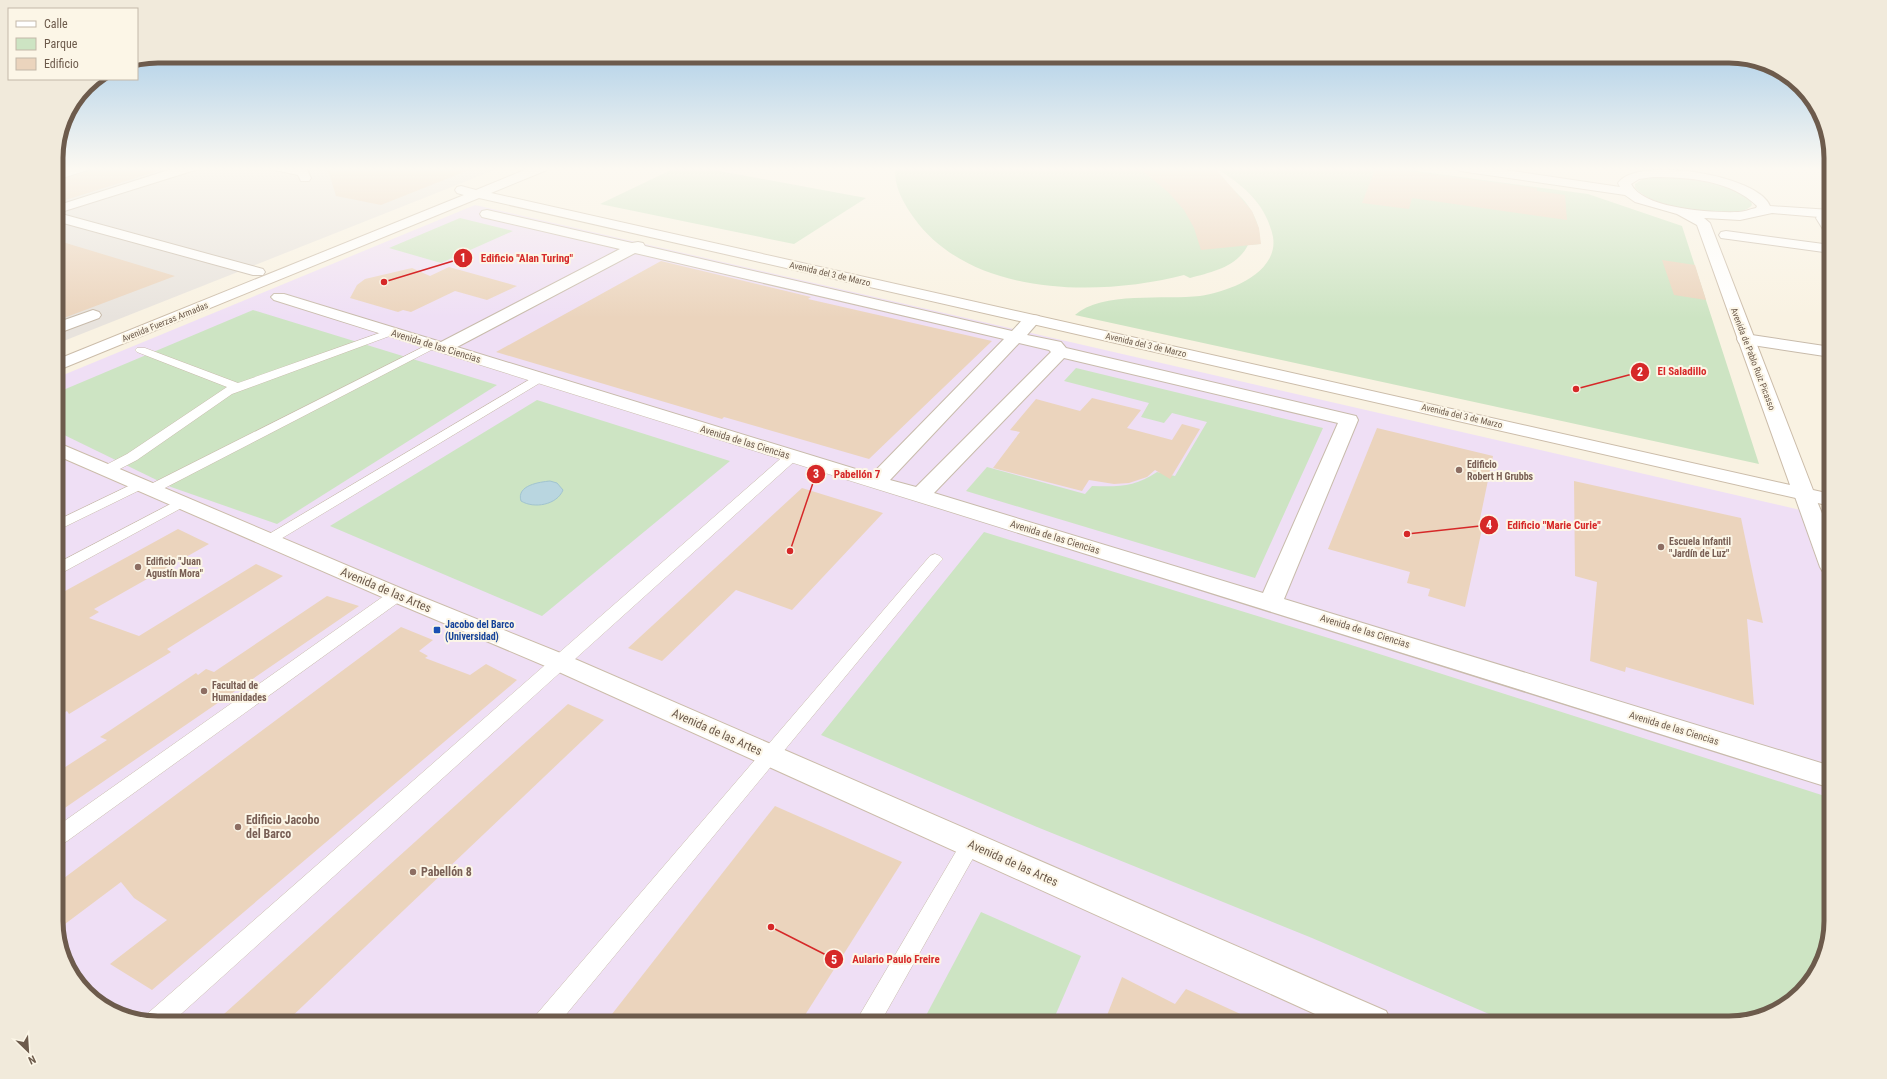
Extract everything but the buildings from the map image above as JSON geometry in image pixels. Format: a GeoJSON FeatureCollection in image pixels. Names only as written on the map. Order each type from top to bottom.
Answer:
{"type":"FeatureCollection","features":[{"type":"Feature","properties":{"kind":"street","name":"Avenida Fuerzas Armadas"},"geometry":{"type":"LineString","coordinates":[[63,350],[393,217]]}},
{"type":"Feature","properties":{"kind":"street","name":"Avenida Fuerzas Armadas"},"geometry":{"type":"LineString","coordinates":[[63,363],[277,287],[427,217]]}},
{"type":"Feature","properties":{"kind":"street"},"geometry":{"type":"LineString","coordinates":[[502,217],[1055,346],[1060,352],[1349,420],[1271,602]]}},
{"type":"Feature","properties":{"kind":"street","name":"Avenida del 3 de Marzo"},"geometry":{"type":"LineString","coordinates":[[580,217],[1824,498]]}},
{"type":"Feature","properties":{"kind":"street"},"geometry":{"type":"LineString","coordinates":[[1690,217],[1703,223],[1717,217]]}},
{"type":"Feature","properties":{"kind":"street"},"geometry":{"type":"LineString","coordinates":[[63,219],[258,272],[277,287]]}},
{"type":"Feature","properties":{"kind":"street","name":"Avenida de Pablo Ruiz Picasso"},"geometry":{"type":"LineString","coordinates":[[1703,223],[1745,339],[1824,547]]}},
{"type":"Feature","properties":{"kind":"street"},"geometry":{"type":"LineString","coordinates":[[438,347],[658,235]]}},
{"type":"Feature","properties":{"kind":"street"},"geometry":{"type":"LineString","coordinates":[[1726,235],[1824,248]]}},
{"type":"Feature","properties":{"kind":"street","name":"Avenida de las Ciencias"},"geometry":{"type":"LineString","coordinates":[[277,287],[391,332],[438,347],[1271,602],[1824,775]]}},
{"type":"Feature","properties":{"kind":"street"},"geometry":{"type":"LineString","coordinates":[[63,326],[93,315]]}},
{"type":"Feature","properties":{"kind":"street"},"geometry":{"type":"LineString","coordinates":[[876,482],[1033,320]]}},
{"type":"Feature","properties":{"kind":"street"},"geometry":{"type":"LineString","coordinates":[[1745,339],[1824,351]]}},
{"type":"Feature","properties":{"kind":"street"},"geometry":{"type":"LineString","coordinates":[[920,495],[1060,352]]}},
{"type":"Feature","properties":{"kind":"street","name":"Avenida de las Artes"},"geometry":{"type":"LineString","coordinates":[[63,451],[397,595],[559,662],[1358,1016]]}},
{"type":"Feature","properties":{"kind":"lane"},"geometry":{"type":"LineString","coordinates":[[107,470],[132,457],[228,391],[391,332]]}},
{"type":"Feature","properties":{"kind":"lane"},"geometry":{"type":"LineString","coordinates":[[63,524],[146,487],[438,347]]}},
{"type":"Feature","properties":{"kind":"lane"},"geometry":{"type":"LineString","coordinates":[[141,350],[237,387]]}},
{"type":"Feature","properties":{"kind":"lane"},"geometry":{"type":"LineString","coordinates":[[268,540],[539,378]]}},
{"type":"Feature","properties":{"kind":"lane"},"geometry":{"type":"LineString","coordinates":[[162,1016],[792,456]]}},
{"type":"Feature","properties":{"kind":"lane"},"geometry":{"type":"LineString","coordinates":[[63,567],[182,502]]}},
{"type":"Feature","properties":{"kind":"lane"},"geometry":{"type":"LineString","coordinates":[[550,1016],[935,559]]}},
{"type":"Feature","properties":{"kind":"lane"},"geometry":{"type":"LineString","coordinates":[[63,833],[397,595]]}},
{"type":"Feature","properties":{"kind":"lane"},"geometry":{"type":"LineString","coordinates":[[871,1016],[971,844]]}},
{"type":"Feature","properties":{"kind":"shaded area"},"geometry":{"type":"Polygon","coordinates":[[[63,217],[375,217],[63,341],[63,217]]]}},
{"type":"Feature","properties":{"kind":"shaded area"},"geometry":{"type":"Polygon","coordinates":[[[445,217],[529,217],[1824,515],[1824,921],[1821,945],[1817,957],[1804,979],[1787,996],[1765,1009],[1753,1013],[1729,1016],[158,1016],[134,1013],[111,1003],[100,996],[87,984],[73,963],[68,951],[63,927],[63,375],[445,217]]]}},
{"type":"Feature","properties":{"kind":"green space"},"geometry":{"type":"Polygon","coordinates":[[[665,217],[836,217],[794,244],[665,217]]]}},
{"type":"Feature","properties":{"kind":"green space"},"geometry":{"type":"Polygon","coordinates":[[[1254,217],[1259,231],[1260,244],[1248,245],[1237,259],[1223,268],[1190,278],[1184,275],[1150,282],[1114,286],[1076,287],[1038,284],[1002,277],[968,263],[938,244],[914,218],[1254,217]]]}},
{"type":"Feature","properties":{"kind":"green space"},"geometry":{"type":"Polygon","coordinates":[[[1267,217],[1657,217],[1682,226],[1759,464],[1075,315],[1086,307],[1117,299],[1200,296],[1211,294],[1237,285],[1260,270],[1268,261],[1273,250],[1273,237],[1267,217]]]}},
{"type":"Feature","properties":{"kind":"green space"},"geometry":{"type":"Polygon","coordinates":[[[460,218],[513,231],[441,263],[389,248],[460,218]]]}},
{"type":"Feature","properties":{"kind":"green space"},"geometry":{"type":"Polygon","coordinates":[[[253,310],[497,385],[277,524],[171,487],[63,434],[63,390],[253,310]]]}},
{"type":"Feature","properties":{"kind":"green space"},"geometry":{"type":"Polygon","coordinates":[[[1076,368],[1323,428],[1255,578],[966,491],[987,467],[1085,494],[1092,486],[1126,485],[1141,481],[1157,472],[1175,476],[1207,422],[1172,413],[1164,423],[1141,417],[1149,403],[1064,381],[1076,368]]]}},
{"type":"Feature","properties":{"kind":"green space"},"geometry":{"type":"Polygon","coordinates":[[[537,400],[730,461],[542,616],[330,526],[537,400]]]}},
{"type":"Feature","properties":{"kind":"green space"},"geometry":{"type":"Polygon","coordinates":[[[984,532],[1348,644],[1824,796],[1824,921],[1821,945],[1811,968],[1796,988],[1776,1003],[1753,1013],[1729,1016],[1494,1016],[1312,938],[1037,827],[821,735],[984,532]]]}},
{"type":"Feature","properties":{"kind":"green space"},"geometry":{"type":"Polygon","coordinates":[[[981,912],[1081,956],[1055,1016],[926,1016],[981,912]]]}},
{"type":"Feature","properties":{"kind":"water"},"geometry":{"type":"Polygon","coordinates":[[[550,481],[557,483],[563,490],[556,499],[545,504],[538,505],[532,505],[521,501],[520,496],[525,488],[530,485],[550,481]]]}},
{"type":"Feature","properties":{"kind":"place","name":"Edificio \"Alan Turing\""},"geometry":{"type":"Point","coordinates":[384,282]}},
{"type":"Feature","properties":{"kind":"place","name":"El Saladillo"},"geometry":{"type":"Point","coordinates":[1576,389]}},
{"type":"Feature","properties":{"kind":"place","name":"Edificio Robert H Grubbs"},"geometry":{"type":"Point","coordinates":[1459,470]}},
{"type":"Feature","properties":{"kind":"place","name":"Edificio \"Marie Curie\""},"geometry":{"type":"Point","coordinates":[1407,534]}},
{"type":"Feature","properties":{"kind":"place","name":"Escuela Infantil \"Jardín de Luz\""},"geometry":{"type":"Point","coordinates":[1661,547]}},
{"type":"Feature","properties":{"kind":"place","name":"Pabellón 7"},"geometry":{"type":"Point","coordinates":[790,551]}},
{"type":"Feature","properties":{"kind":"place","name":"Edificio \"Juan Agustín Mora\""},"geometry":{"type":"Point","coordinates":[138,567]}},
{"type":"Feature","properties":{"kind":"place","name":"Jacobo del Barco (Universidad)"},"geometry":{"type":"Point","coordinates":[437,630]}},
{"type":"Feature","properties":{"kind":"place","name":"Facultad de Humanidades"},"geometry":{"type":"Point","coordinates":[204,691]}},
{"type":"Feature","properties":{"kind":"place","name":"Edificio Jacobo del Barco"},"geometry":{"type":"Point","coordinates":[238,827]}},
{"type":"Feature","properties":{"kind":"place","name":"Pabellón 8"},"geometry":{"type":"Point","coordinates":[413,872]}},
{"type":"Feature","properties":{"kind":"place","name":"Aulario Paulo Freire"},"geometry":{"type":"Point","coordinates":[771,927]}}]}
